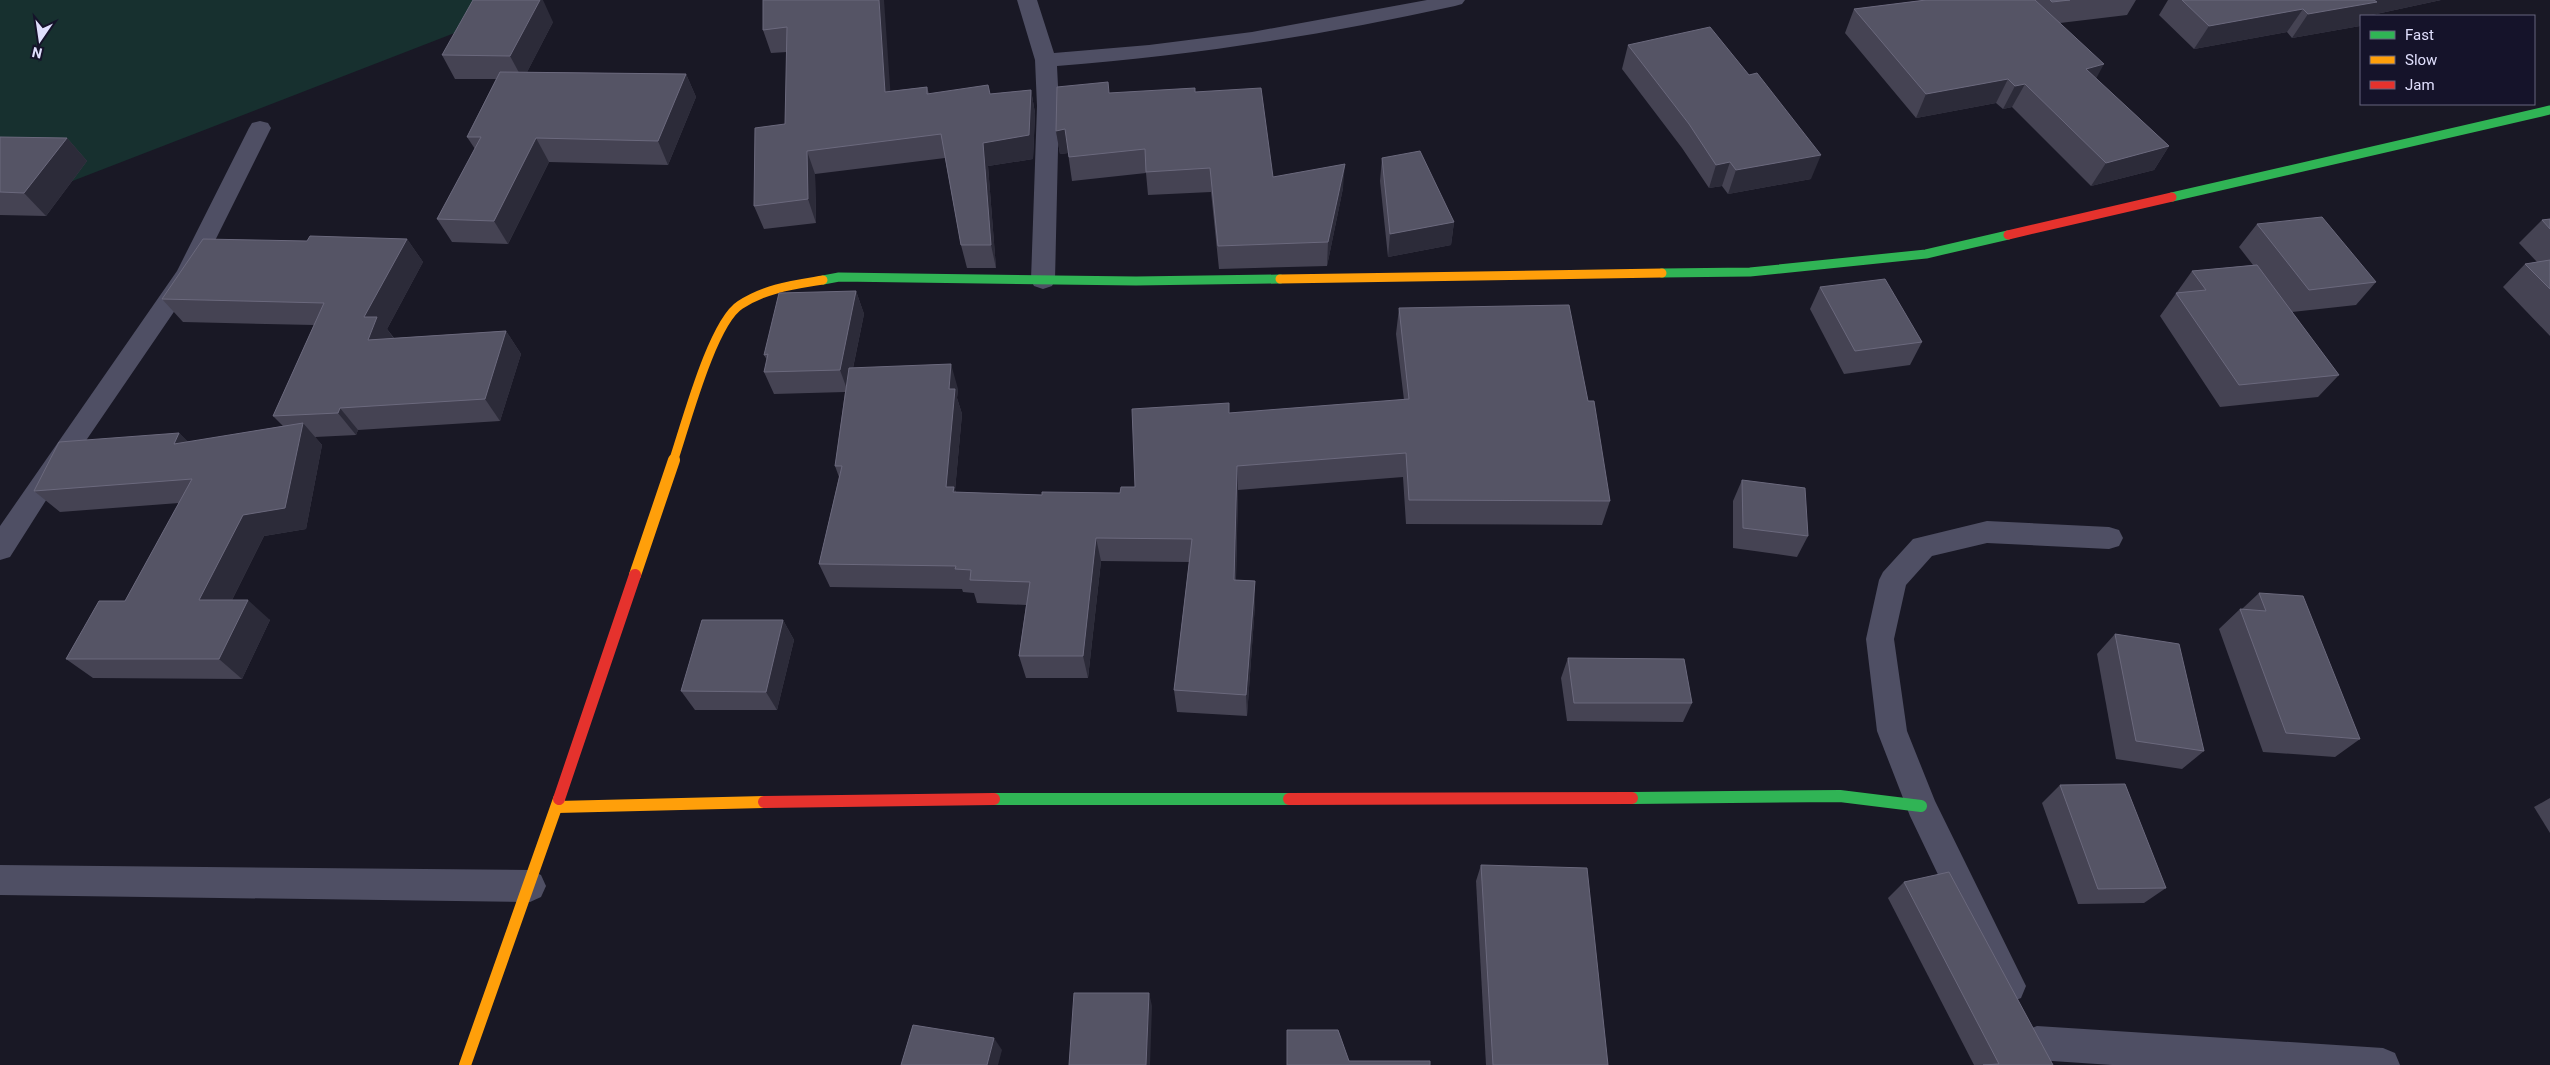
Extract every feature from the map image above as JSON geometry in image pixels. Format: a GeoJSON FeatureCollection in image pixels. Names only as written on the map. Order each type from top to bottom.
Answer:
{"type":"FeatureCollection","features":[{"type":"Feature","properties":{"kind":"street"},"geometry":{"type":"LineString","coordinates":[[1027,0],[1046,60],[1048,106],[1043,280]]}},
{"type":"Feature","properties":{"kind":"street"},"geometry":{"type":"LineString","coordinates":[[1046,60],[1118,55],[1222,42],[1365,21],[1455,0]]}},
{"type":"Feature","properties":{"kind":"street"},"geometry":{"type":"LineString","coordinates":[[465,1065],[530,886],[715,337],[738,306],[774,288],[839,276],[1136,281],[1750,272],[1926,254],[2550,110]]}},
{"type":"Feature","properties":{"kind":"street"},"geometry":{"type":"LineString","coordinates":[[0,549],[48,476],[187,275],[260,128]]}},
{"type":"Feature","properties":{"kind":"street"},"geometry":{"type":"LineString","coordinates":[[2109,538],[1987,532],[1924,547],[1893,580],[1880,639],[1892,731],[1921,806],[2043,1054],[2383,1065]]}},
{"type":"Feature","properties":{"kind":"street"},"geometry":{"type":"LineString","coordinates":[[557,807],[866,799],[1753,798],[1840,796],[1921,806]]}},
{"type":"Feature","properties":{"kind":"street"},"geometry":{"type":"LineString","coordinates":[[0,880],[530,886]]}},
{"type":"Feature","properties":{"kind":"green space"},"geometry":{"type":"Polygon","coordinates":[[[0,0],[540,0],[0,209],[0,0]]]}},
{"type":"Feature","properties":{"kind":"building"},"geometry":{"type":"Polygon","coordinates":[[[473,0],[540,0],[510,56],[442,55],[473,0]]]}},
{"type":"Feature","properties":{"kind":"building"},"geometry":{"type":"Polygon","coordinates":[[[763,0],[879,0],[885,92],[927,87],[927,94],[988,85],[990,94],[1031,90],[1029,135],[983,143],[991,245],[961,245],[941,134],[807,151],[808,199],[754,206],[755,128],[785,124],[787,27],[763,30],[763,0]]]}},
{"type":"Feature","properties":{"kind":"building"},"geometry":{"type":"Polygon","coordinates":[[[1926,0],[2035,0],[2104,64],[2086,69],[2169,146],[2106,163],[2025,84],[2015,86],[2008,79],[1926,94],[1854,9],[1926,0]]]}},
{"type":"Feature","properties":{"kind":"building"},"geometry":{"type":"Polygon","coordinates":[[[2050,0],[2070,0],[2052,2],[2050,0]]]}},
{"type":"Feature","properties":{"kind":"building"},"geometry":{"type":"Polygon","coordinates":[[[2182,0],[2374,0],[2377,2],[2308,14],[2303,9],[2209,26],[2182,0]]]}},
{"type":"Feature","properties":{"kind":"building"},"geometry":{"type":"Polygon","coordinates":[[[1710,27],[1749,75],[1757,73],[1821,155],[1736,170],[1730,162],[1716,165],[1689,124],[1628,45],[1710,27]]]}},
{"type":"Feature","properties":{"kind":"building"},"geometry":{"type":"Polygon","coordinates":[[[500,72],[686,74],[658,141],[536,138],[494,221],[437,219],[481,137],[467,137],[500,72]]]}},
{"type":"Feature","properties":{"kind":"building"},"geometry":{"type":"Polygon","coordinates":[[[1108,82],[1109,93],[1195,88],[1195,92],[1261,88],[1273,177],[1345,164],[1328,242],[1218,246],[1210,168],[1146,172],[1145,149],[1069,157],[1065,129],[1056,131],[1057,87],[1108,82]]]}},
{"type":"Feature","properties":{"kind":"building"},"geometry":{"type":"Polygon","coordinates":[[[0,137],[67,138],[24,193],[0,192],[0,137]]]}},
{"type":"Feature","properties":{"kind":"building"},"geometry":{"type":"Polygon","coordinates":[[[1420,151],[1454,222],[1390,234],[1382,158],[1420,151]]]}},
{"type":"Feature","properties":{"kind":"building"},"geometry":{"type":"Polygon","coordinates":[[[2322,217],[2376,282],[2309,290],[2257,224],[2322,217]]]}},
{"type":"Feature","properties":{"kind":"building"},"geometry":{"type":"Polygon","coordinates":[[[2550,219],[2550,229],[2542,220],[2550,219]]]}},
{"type":"Feature","properties":{"kind":"building"},"geometry":{"type":"Polygon","coordinates":[[[310,236],[407,239],[364,317],[377,317],[368,340],[506,331],[485,399],[340,408],[338,413],[273,416],[324,303],[162,299],[203,239],[307,241],[310,236]]]}},
{"type":"Feature","properties":{"kind":"building"},"geometry":{"type":"Polygon","coordinates":[[[2550,260],[2550,289],[2525,264],[2550,260]]]}},
{"type":"Feature","properties":{"kind":"building"},"geometry":{"type":"Polygon","coordinates":[[[2257,265],[2339,375],[2239,385],[2176,293],[2206,290],[2192,271],[2257,265]]]}},
{"type":"Feature","properties":{"kind":"building"},"geometry":{"type":"Polygon","coordinates":[[[1885,279],[1922,342],[1855,351],[1820,287],[1885,279]]]}},
{"type":"Feature","properties":{"kind":"building"},"geometry":{"type":"Polygon","coordinates":[[[856,291],[840,370],[764,372],[768,354],[764,355],[779,293],[856,291]]]}},
{"type":"Feature","properties":{"kind":"building"},"geometry":{"type":"Polygon","coordinates":[[[1569,305],[1588,401],[1594,401],[1610,501],[1409,500],[1406,453],[1237,466],[1234,580],[1255,581],[1246,695],[1174,690],[1192,539],[1096,538],[1083,656],[1019,656],[1030,582],[970,580],[971,570],[955,569],[956,566],[819,564],[842,466],[835,466],[849,368],[951,364],[949,389],[955,389],[946,487],[954,487],[953,492],[1042,495],[1042,492],[1120,493],[1121,487],[1135,487],[1132,409],[1229,403],[1229,413],[1409,399],[1399,308],[1569,305]]]}},
{"type":"Feature","properties":{"kind":"building"},"geometry":{"type":"Polygon","coordinates":[[[303,423],[285,508],[243,515],[199,600],[248,600],[219,659],[66,659],[99,601],[125,601],[192,479],[34,491],[59,442],[179,433],[174,444],[303,423]]]}},
{"type":"Feature","properties":{"kind":"building"},"geometry":{"type":"Polygon","coordinates":[[[1742,480],[1805,488],[1808,536],[1743,528],[1742,480]]]}},
{"type":"Feature","properties":{"kind":"building"},"geometry":{"type":"Polygon","coordinates":[[[2259,593],[2303,596],[2360,739],[2286,733],[2240,609],[2266,611],[2259,593]]]}},
{"type":"Feature","properties":{"kind":"building"},"geometry":{"type":"Polygon","coordinates":[[[702,620],[783,620],[766,692],[681,691],[702,620]]]}},
{"type":"Feature","properties":{"kind":"building"},"geometry":{"type":"Polygon","coordinates":[[[2115,634],[2179,644],[2204,751],[2136,741],[2115,634]]]}},
{"type":"Feature","properties":{"kind":"building"},"geometry":{"type":"Polygon","coordinates":[[[1568,658],[1684,659],[1692,703],[1574,703],[1568,658]]]}},
{"type":"Feature","properties":{"kind":"building"},"geometry":{"type":"Polygon","coordinates":[[[2125,784],[2166,888],[2098,889],[2060,785],[2125,784]]]}},
{"type":"Feature","properties":{"kind":"building"},"geometry":{"type":"Polygon","coordinates":[[[1481,865],[1587,868],[1608,1065],[1493,1065],[1481,865]]]}},
{"type":"Feature","properties":{"kind":"building"},"geometry":{"type":"Polygon","coordinates":[[[1949,872],[2053,1065],[1983,1065],[1999,1064],[1904,882],[1949,872]]]}},
{"type":"Feature","properties":{"kind":"building"},"geometry":{"type":"Polygon","coordinates":[[[1074,993],[1149,993],[1146,1065],[1069,1065],[1074,993]]]}},
{"type":"Feature","properties":{"kind":"building"},"geometry":{"type":"Polygon","coordinates":[[[913,1025],[994,1038],[987,1065],[901,1065],[913,1025]]]}},
{"type":"Feature","properties":{"kind":"building"},"geometry":{"type":"Polygon","coordinates":[[[1287,1030],[1338,1030],[1349,1061],[1430,1061],[1430,1065],[1287,1065],[1287,1030]]]}},
{"type":"Feature","properties":{"kind":"traffic: fast"},"geometry":{"type":"LineString","coordinates":[[2172,197],[2550,110]]}},
{"type":"Feature","properties":{"kind":"traffic: fast"},"geometry":{"type":"LineString","coordinates":[[1662,273],[1750,272],[1926,254],[2008,235]]}},
{"type":"Feature","properties":{"kind":"traffic: fast"},"geometry":{"type":"LineString","coordinates":[[823,280],[839,277],[1136,281],[1280,279]]}},
{"type":"Feature","properties":{"kind":"traffic: fast"},"geometry":{"type":"LineString","coordinates":[[1632,798],[1840,796],[1921,806]]}},
{"type":"Feature","properties":{"kind":"traffic: fast"},"geometry":{"type":"LineString","coordinates":[[994,799],[1289,799]]}},
{"type":"Feature","properties":{"kind":"traffic: slow"},"geometry":{"type":"LineString","coordinates":[[1280,279],[1662,273]]}},
{"type":"Feature","properties":{"kind":"traffic: slow"},"geometry":{"type":"LineString","coordinates":[[635,575],[715,337],[738,306],[774,288],[823,280]]}},
{"type":"Feature","properties":{"kind":"traffic: slow"},"geometry":{"type":"LineString","coordinates":[[465,1065],[559,799]]}},
{"type":"Feature","properties":{"kind":"traffic: slow"},"geometry":{"type":"LineString","coordinates":[[557,807],[764,802]]}},
{"type":"Feature","properties":{"kind":"traffic: jam"},"geometry":{"type":"LineString","coordinates":[[2008,235],[2172,197]]}},
{"type":"Feature","properties":{"kind":"traffic: jam"},"geometry":{"type":"LineString","coordinates":[[559,799],[635,575]]}},
{"type":"Feature","properties":{"kind":"traffic: jam"},"geometry":{"type":"LineString","coordinates":[[1289,799],[1632,798]]}},
{"type":"Feature","properties":{"kind":"traffic: jam"},"geometry":{"type":"LineString","coordinates":[[764,802],[994,799]]}}]}
